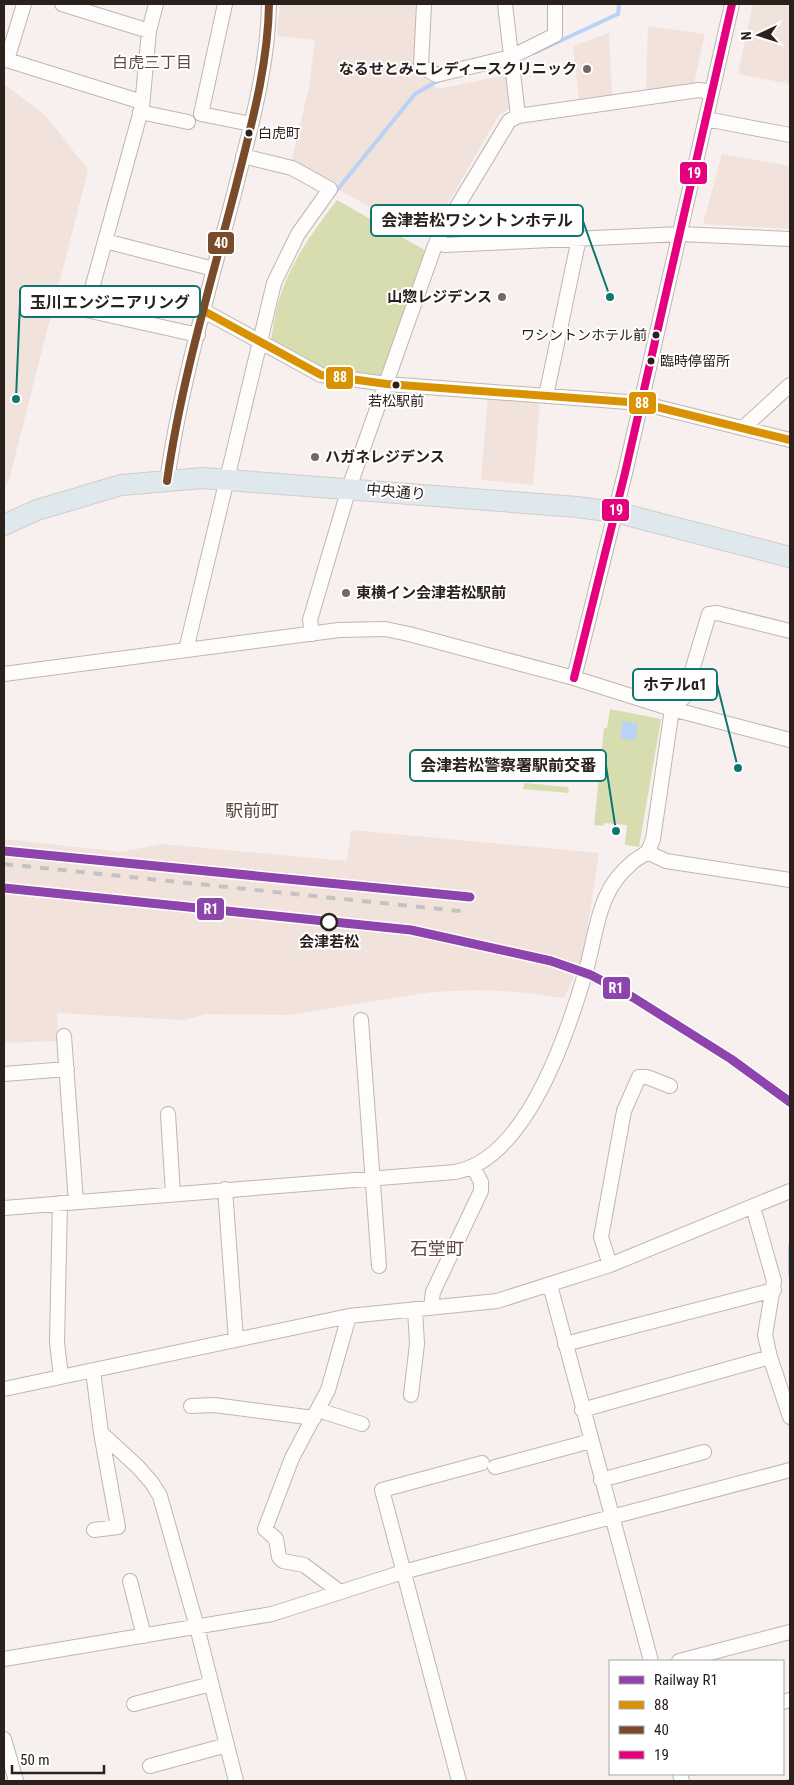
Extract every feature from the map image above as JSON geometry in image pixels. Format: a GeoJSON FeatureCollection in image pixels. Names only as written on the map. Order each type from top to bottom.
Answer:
{"type":"FeatureCollection","features":[{"type":"Feature","properties":{"kind":"highway","name":"中央通り"},"geometry":{"type":"LineString","coordinates":[[4,525],[37,510],[121,485],[203,478],[558,505],[615,512],[790,557]]}},
{"type":"Feature","properties":{"kind":"street"},"geometry":{"type":"LineString","coordinates":[[24,4],[7,60],[188,122]]}},
{"type":"Feature","properties":{"kind":"street"},"geometry":{"type":"LineString","coordinates":[[62,4],[149,31]]}},
{"type":"Feature","properties":{"kind":"street"},"geometry":{"type":"LineString","coordinates":[[156,4],[149,31],[141,107],[86,310],[198,335]]}},
{"type":"Feature","properties":{"kind":"street"},"geometry":{"type":"LineString","coordinates":[[225,4],[201,114],[251,124]]}},
{"type":"Feature","properties":{"kind":"street"},"geometry":{"type":"LineString","coordinates":[[167,481],[172,444],[264,68],[269,4]]}},
{"type":"Feature","properties":{"kind":"street"},"geometry":{"type":"LineString","coordinates":[[424,4],[421,66],[436,75],[512,63],[555,35],[554,4]]}},
{"type":"Feature","properties":{"kind":"street"},"geometry":{"type":"LineString","coordinates":[[505,4],[518,116]]}},
{"type":"Feature","properties":{"kind":"street"},"geometry":{"type":"LineString","coordinates":[[574,678],[642,403],[732,4]]}},
{"type":"Feature","properties":{"kind":"street"},"geometry":{"type":"LineString","coordinates":[[312,634],[310,620],[348,488],[436,244],[510,121],[518,116],[699,90],[712,92]]}},
{"type":"Feature","properties":{"kind":"street"},"geometry":{"type":"LineString","coordinates":[[706,120],[790,135]]}},
{"type":"Feature","properties":{"kind":"street"},"geometry":{"type":"LineString","coordinates":[[186,650],[227,480],[264,344],[270,296],[279,268],[298,234],[330,190],[292,168],[243,156]]}},
{"type":"Feature","properties":{"kind":"street"},"geometry":{"type":"LineString","coordinates":[[436,244],[680,234],[790,239]]}},
{"type":"Feature","properties":{"kind":"street"},"geometry":{"type":"LineString","coordinates":[[546,396],[579,238]]}},
{"type":"Feature","properties":{"kind":"street"},"geometry":{"type":"LineString","coordinates":[[106,241],[214,269]]}},
{"type":"Feature","properties":{"kind":"street"},"geometry":{"type":"LineString","coordinates":[[204,311],[321,374],[387,384],[642,403],[790,440]]}},
{"type":"Feature","properties":{"kind":"street"},"geometry":{"type":"LineString","coordinates":[[744,427],[790,385]]}},
{"type":"Feature","properties":{"kind":"street"},"geometry":{"type":"LineString","coordinates":[[4,1208],[455,1172],[472,1167],[497,1151],[514,1134],[522,1122],[562,1043],[586,973],[595,930],[607,896],[625,870],[647,852],[654,830],[672,708],[684,697],[708,614],[717,613],[790,632]]}},
{"type":"Feature","properties":{"kind":"street"},"geometry":{"type":"LineString","coordinates":[[4,674],[312,634],[346,630],[385,629],[574,678],[672,708],[790,740]]}},
{"type":"Feature","properties":{"kind":"street"},"geometry":{"type":"LineString","coordinates":[[647,852],[666,861],[790,880]]}},
{"type":"Feature","properties":{"kind":"street"},"geometry":{"type":"LineString","coordinates":[[361,1020],[378,1266]]}},
{"type":"Feature","properties":{"kind":"street"},"geometry":{"type":"LineString","coordinates":[[64,1036],[76,1202]]}},
{"type":"Feature","properties":{"kind":"street"},"geometry":{"type":"LineString","coordinates":[[4,1074],[67,1069]]}},
{"type":"Feature","properties":{"kind":"street"},"geometry":{"type":"LineString","coordinates":[[610,1265],[601,1237],[624,1111],[638,1077],[642,1076],[670,1086]]}},
{"type":"Feature","properties":{"kind":"street"},"geometry":{"type":"LineString","coordinates":[[168,1114],[173,1194]]}},
{"type":"Feature","properties":{"kind":"street"},"geometry":{"type":"LineString","coordinates":[[431,1307],[433,1292],[481,1191],[481,1182],[472,1167]]}},
{"type":"Feature","properties":{"kind":"street"},"geometry":{"type":"LineString","coordinates":[[225,1189],[236,1340]]}},
{"type":"Feature","properties":{"kind":"street"},"geometry":{"type":"LineString","coordinates":[[4,1389],[349,1316],[497,1301],[610,1265],[790,1191]]}},
{"type":"Feature","properties":{"kind":"street"},"geometry":{"type":"LineString","coordinates":[[60,1203],[57,1342],[61,1377]]}},
{"type":"Feature","properties":{"kind":"street"},"geometry":{"type":"LineString","coordinates":[[753,1207],[774,1282],[765,1335],[770,1357],[790,1417]]}},
{"type":"Feature","properties":{"kind":"street"},"geometry":{"type":"LineString","coordinates":[[550,1285],[582,1410],[651,1660]]}},
{"type":"Feature","properties":{"kind":"street"},"geometry":{"type":"LineString","coordinates":[[565,1344],[774,1290]]}},
{"type":"Feature","properties":{"kind":"street"},"geometry":{"type":"LineString","coordinates":[[410,1395],[417,1344],[415,1309]]}},
{"type":"Feature","properties":{"kind":"street"},"geometry":{"type":"LineString","coordinates":[[340,1592],[304,1564],[283,1561],[279,1557],[276,1539],[265,1529],[292,1458],[328,1390],[349,1316]]}},
{"type":"Feature","properties":{"kind":"street"},"geometry":{"type":"LineString","coordinates":[[582,1410],[770,1357]]}},
{"type":"Feature","properties":{"kind":"street"},"geometry":{"type":"LineString","coordinates":[[92,1371],[118,1526],[94,1530]]}},
{"type":"Feature","properties":{"kind":"street"},"geometry":{"type":"LineString","coordinates":[[191,1406],[214,1405],[316,1414],[362,1424]]}},
{"type":"Feature","properties":{"kind":"street"},"geometry":{"type":"LineString","coordinates":[[101,1432],[138,1467],[160,1496],[197,1627],[236,1781]]}},
{"type":"Feature","properties":{"kind":"street"},"geometry":{"type":"LineString","coordinates":[[459,1781],[382,1490],[591,1441]]}},
{"type":"Feature","properties":{"kind":"street"},"geometry":{"type":"LineString","coordinates":[[601,1480],[704,1452]]}},
{"type":"Feature","properties":{"kind":"street"},"geometry":{"type":"LineString","coordinates":[[4,1659],[272,1614],[403,1572],[790,1470]]}},
{"type":"Feature","properties":{"kind":"street"},"geometry":{"type":"LineString","coordinates":[[130,1581],[144,1636]]}},
{"type":"Feature","properties":{"kind":"street"},"geometry":{"type":"LineString","coordinates":[[683,1660],[790,1632]]}},
{"type":"Feature","properties":{"kind":"street"},"geometry":{"type":"LineString","coordinates":[[134,1704],[212,1684]]}},
{"type":"Feature","properties":{"kind":"street"},"geometry":{"type":"LineString","coordinates":[[4,1739],[16,1781]]}},
{"type":"Feature","properties":{"kind":"street"},"geometry":{"type":"LineString","coordinates":[[150,1766],[227,1745]]}},
{"type":"Feature","properties":{"kind":"shaded area"},"geometry":{"type":"Polygon","coordinates":[[[280,4],[417,4],[414,68],[438,89],[506,75],[509,109],[499,115],[428,238],[344,193],[292,159],[309,87],[315,40],[277,36],[280,4]]]}},
{"type":"Feature","properties":{"kind":"shaded area"},"geometry":{"type":"Polygon","coordinates":[[[753,4],[790,4],[790,84],[738,74],[753,4]]]}},
{"type":"Feature","properties":{"kind":"shaded area"},"geometry":{"type":"Polygon","coordinates":[[[648,26],[705,34],[694,83],[646,90],[648,26]]]}},
{"type":"Feature","properties":{"kind":"shaded area"},"geometry":{"type":"Polygon","coordinates":[[[609,33],[612,96],[579,100],[573,46],[609,33]]]}},
{"type":"Feature","properties":{"kind":"shaded area"},"geometry":{"type":"Polygon","coordinates":[[[4,84],[47,117],[88,170],[9,480],[4,489],[4,84]]]}},
{"type":"Feature","properties":{"kind":"shaded area"},"geometry":{"type":"Polygon","coordinates":[[[722,154],[790,166],[790,229],[703,224],[722,154]]]}},
{"type":"Feature","properties":{"kind":"shaded area"},"geometry":{"type":"Polygon","coordinates":[[[488,396],[540,400],[533,485],[481,480],[488,396]]]}},
{"type":"Feature","properties":{"kind":"shaded area"},"geometry":{"type":"Polygon","coordinates":[[[351,830],[599,853],[583,956],[564,998],[519,992],[477,990],[432,992],[287,1015],[207,1014],[184,1020],[57,1013],[58,1041],[4,1043],[4,839],[122,852],[161,844],[347,861],[351,830]]]}},
{"type":"Feature","properties":{"kind":"green space"},"geometry":{"type":"Polygon","coordinates":[[[337,200],[428,252],[382,378],[322,369],[271,339],[278,302],[290,271],[312,234],[337,200]]]}},
{"type":"Feature","properties":{"kind":"green space"},"geometry":{"type":"Polygon","coordinates":[[[610,709],[661,719],[639,847],[625,845],[627,825],[604,823],[603,826],[594,825],[604,728],[607,728],[610,709]]]}},
{"type":"Feature","properties":{"kind":"green space"},"geometry":{"type":"Polygon","coordinates":[[[524,783],[568,787],[569,793],[523,789],[524,783]]]}},
{"type":"Feature","properties":{"kind":"water"},"geometry":{"type":"Polygon","coordinates":[[[623,721],[638,724],[635,741],[620,738],[623,721]]]}},
{"type":"Feature","properties":{"kind":"waterway"},"geometry":{"type":"LineString","coordinates":[[534,53],[618,14],[619,4]]}},
{"type":"Feature","properties":{"kind":"waterway"},"geometry":{"type":"LineString","coordinates":[[333,195],[415,94],[441,79]]}},
{"type":"Feature","properties":{"kind":"waterway"},"geometry":{"type":"LineString","coordinates":[[790,1245],[790,1275]]}},
{"type":"Feature","properties":{"kind":"railway"},"geometry":{"type":"LineString","coordinates":[[4,864],[469,912]]}},
{"type":"Feature","properties":{"kind":"rail line","name":"R1"},"geometry":{"type":"LineString","coordinates":[[4,851],[470,897]]}},
{"type":"Feature","properties":{"kind":"rail line","name":"R1"},"geometry":{"type":"LineString","coordinates":[[4,888],[411,930],[551,961],[591,975],[634,998],[731,1059],[790,1102]]}},
{"type":"Feature","properties":{"kind":"transit line","name":"40"},"geometry":{"type":"LineString","coordinates":[[167,481],[188,369],[258,96],[266,50],[269,4]]}},
{"type":"Feature","properties":{"kind":"transit line","name":"19"},"geometry":{"type":"LineString","coordinates":[[574,678],[625,473],[732,4]]}},
{"type":"Feature","properties":{"kind":"transit line","name":"88"},"geometry":{"type":"LineString","coordinates":[[204,311],[321,375],[387,384],[641,403],[790,440]]}},
{"type":"Feature","properties":{"kind":"place","name":"なるせとみこレディースクリニック"},"geometry":{"type":"Point","coordinates":[587,69]}},
{"type":"Feature","properties":{"kind":"place","name":"白虎町"},"geometry":{"type":"Point","coordinates":[249,133]}},
{"type":"Feature","properties":{"kind":"place","name":"山惣レジデンス"},"geometry":{"type":"Point","coordinates":[502,297]}},
{"type":"Feature","properties":{"kind":"place","name":"会津若松ワシントンホテル"},"geometry":{"type":"Point","coordinates":[610,297]}},
{"type":"Feature","properties":{"kind":"place","name":"ワシントンホテル前"},"geometry":{"type":"Point","coordinates":[656,335]}},
{"type":"Feature","properties":{"kind":"place","name":"臨時停留所"},"geometry":{"type":"Point","coordinates":[651,361]}},
{"type":"Feature","properties":{"kind":"place","name":"若松駅前"},"geometry":{"type":"Point","coordinates":[396,385]}},
{"type":"Feature","properties":{"kind":"place","name":"玉川エンジニアリング"},"geometry":{"type":"Point","coordinates":[16,399]}},
{"type":"Feature","properties":{"kind":"place","name":"ハガネレジデンス"},"geometry":{"type":"Point","coordinates":[315,457]}},
{"type":"Feature","properties":{"kind":"place","name":"東横イン会津若松駅前"},"geometry":{"type":"Point","coordinates":[346,593]}},
{"type":"Feature","properties":{"kind":"place","name":"ホテルα1"},"geometry":{"type":"Point","coordinates":[738,768]}},
{"type":"Feature","properties":{"kind":"place","name":"会津若松警察署駅前交番"},"geometry":{"type":"Point","coordinates":[616,831]}},
{"type":"Feature","properties":{"kind":"place","name":"会津若松"},"geometry":{"type":"Point","coordinates":[329,922]}},
{"type":"Feature","properties":{"kind":"district","name":"白虎三丁目"},"geometry":{"type":"Point","coordinates":[152,62]}},
{"type":"Feature","properties":{"kind":"district","name":"駅前町"},"geometry":{"type":"Point","coordinates":[252,810]}},
{"type":"Feature","properties":{"kind":"district","name":"石堂町"},"geometry":{"type":"Point","coordinates":[437,1248]}}]}
